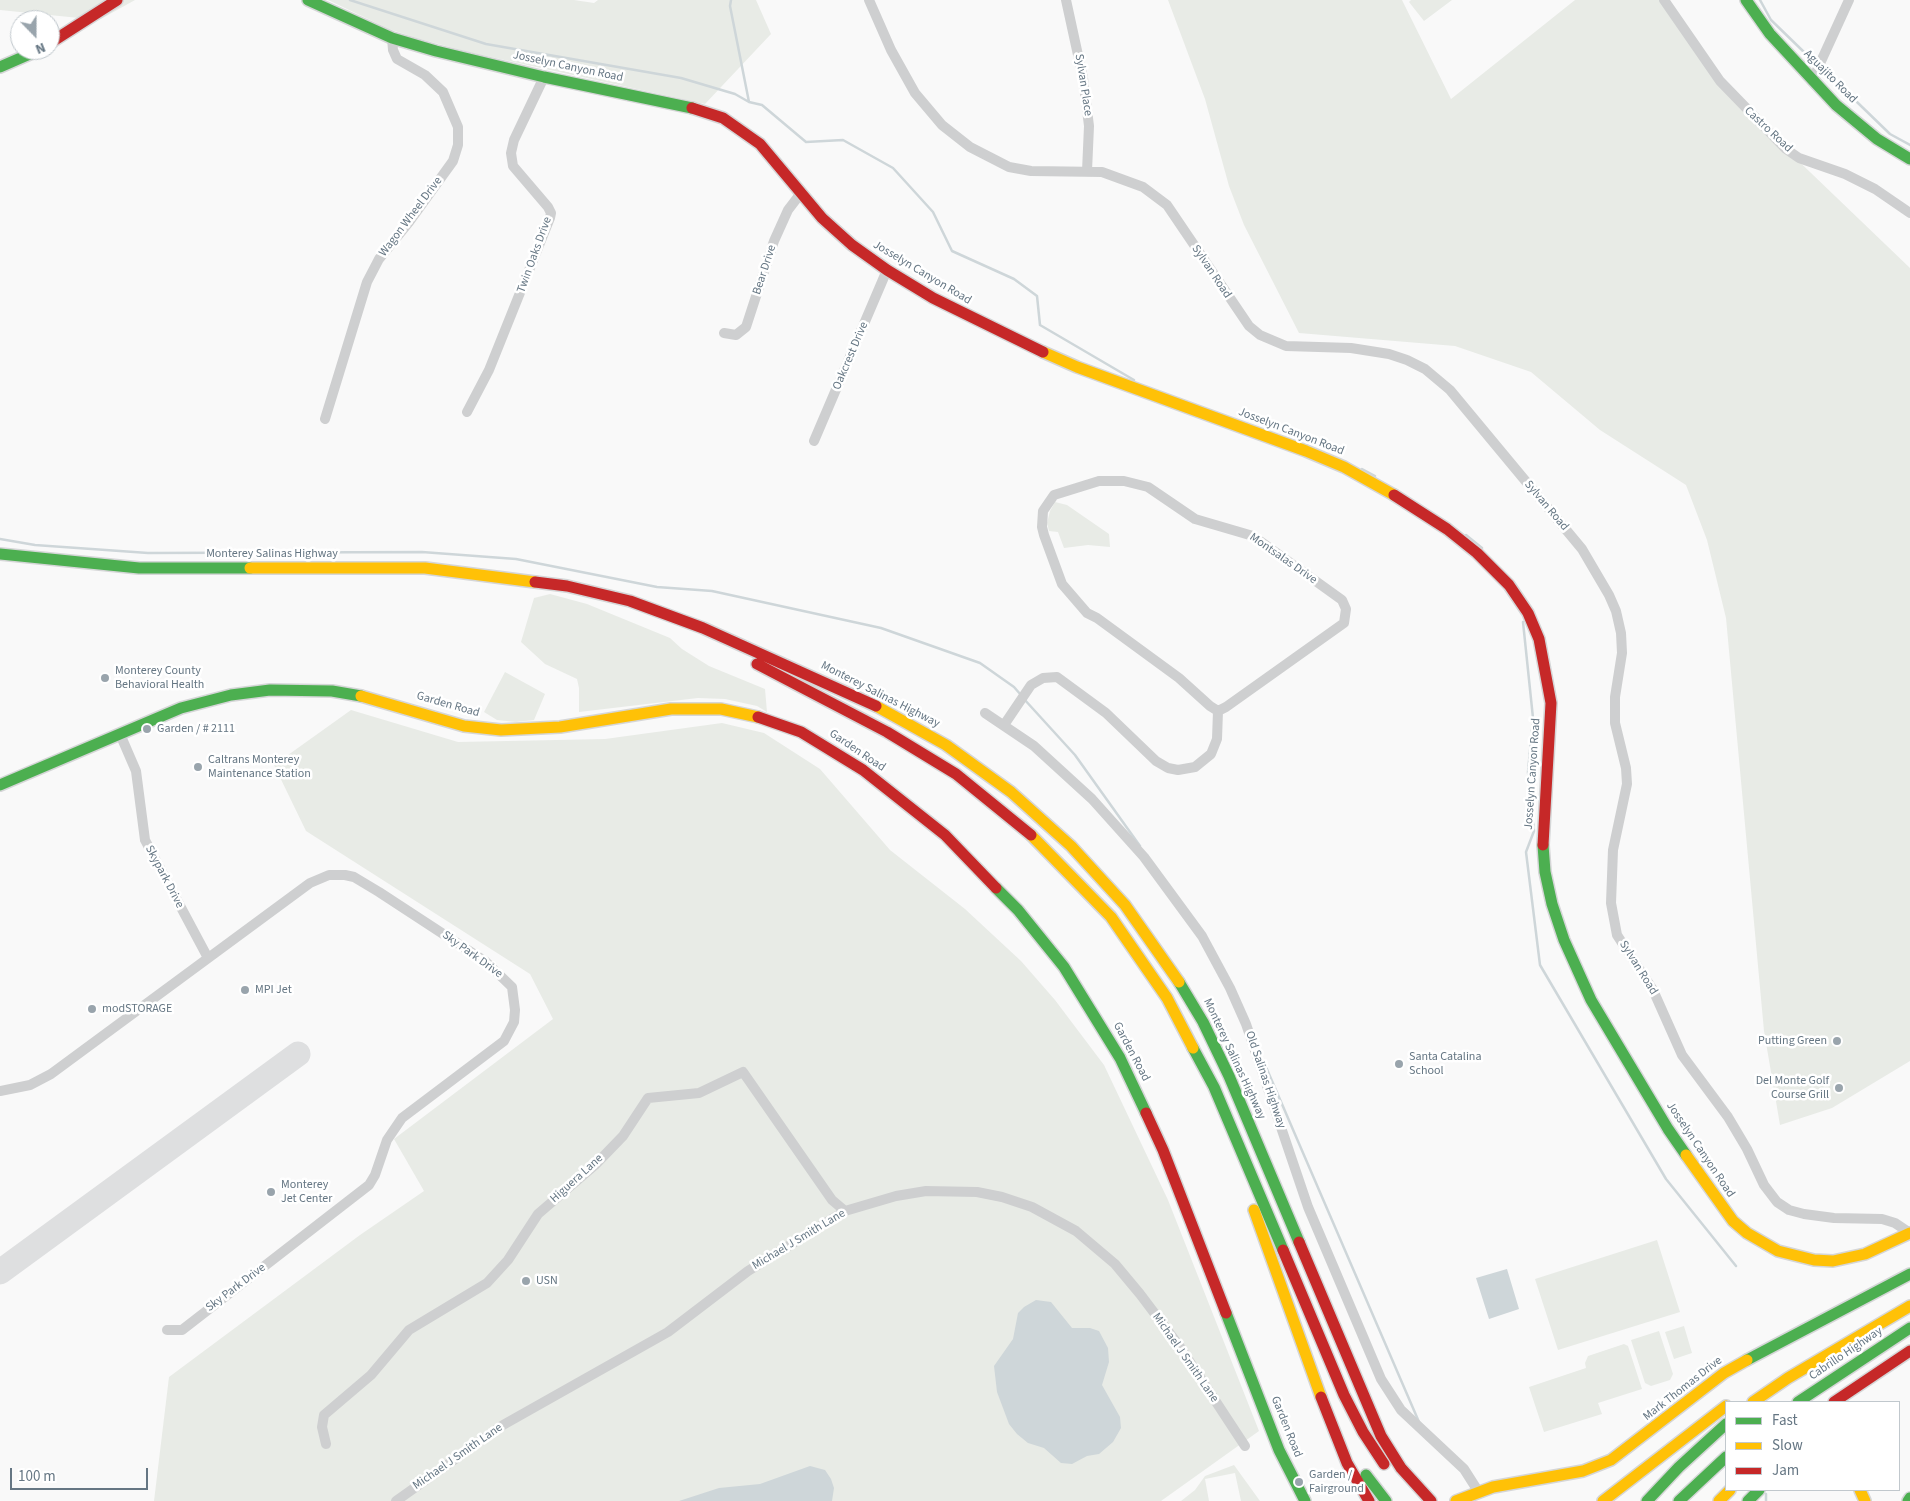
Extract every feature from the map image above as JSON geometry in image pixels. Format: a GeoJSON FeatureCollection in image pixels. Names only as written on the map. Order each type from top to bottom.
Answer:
{"type":"FeatureCollection","features":[{"type":"Feature","properties":{"kind":"main road"},"geometry":{"type":"LineString","coordinates":[[60,37],[117,0]]}},
{"type":"Feature","properties":{"kind":"main road","name":"Josselyn Canyon Road"},"geometry":{"type":"LineString","coordinates":[[308,0],[392,38],[436,51],[544,77],[683,105],[724,118],[760,144],[829,225],[852,245],[887,270],[957,311],[1057,358],[1344,467],[1415,507],[1477,553],[1513,590],[1528,613],[1539,639],[1546,672],[1551,722],[1542,839],[1545,872],[1552,904],[1564,940],[1591,1000],[1652,1104],[1701,1179],[1733,1222],[1747,1233],[1778,1251],[1806,1259],[1833,1261],[1866,1254],[1910,1233]]}},
{"type":"Feature","properties":{"kind":"main road","name":"Aguajito Road"},"geometry":{"type":"LineString","coordinates":[[1746,0],[1770,34],[1812,80],[1877,139],[1910,159]]}},
{"type":"Feature","properties":{"kind":"main road"},"geometry":{"type":"LineString","coordinates":[[0,67],[16,60]]}},
{"type":"Feature","properties":{"kind":"main road","name":"Monterey Salinas Highway"},"geometry":{"type":"LineString","coordinates":[[0,554],[62,562],[139,568],[425,568],[485,574],[584,590],[659,611],[796,668],[896,715],[938,739],[980,768],[1027,805],[1071,846],[1138,921],[1172,970],[1203,1022],[1234,1088],[1373,1419]]}},
{"type":"Feature","properties":{"kind":"main road","name":"Monterey Salinas Highway"},"geometry":{"type":"LineString","coordinates":[[544,583],[619,605],[726,648],[875,725],[924,753],[972,785],[1046,847],[1110,917],[1167,998],[1205,1069]]}},
{"type":"Feature","properties":{"kind":"main road","name":"Garden Road"},"geometry":{"type":"LineString","coordinates":[[0,786],[181,708],[206,701],[270,690],[304,690],[370,697],[464,726],[501,730],[560,727],[670,709],[721,709],[759,717],[786,726],[840,754],[906,802],[979,867],[1064,967],[1102,1027],[1131,1080],[1163,1150],[1279,1450],[1305,1501]]}},
{"type":"Feature","properties":{"kind":"main road"},"geometry":{"type":"LineString","coordinates":[[1205,1069],[1337,1440],[1370,1501]]}},
{"type":"Feature","properties":{"kind":"main road"},"geometry":{"type":"LineString","coordinates":[[1205,1069],[1231,1123],[1353,1414],[1377,1455],[1417,1501]]}},
{"type":"Feature","properties":{"kind":"main road","name":"Mark Thomas Drive"},"geometry":{"type":"LineString","coordinates":[[1460,1499],[1478,1491],[1583,1471],[1611,1460],[1724,1373],[1779,1342],[1910,1274]]}},
{"type":"Feature","properties":{"kind":"main road"},"geometry":{"type":"LineString","coordinates":[[1742,1399],[1814,1362],[1910,1306]]}},
{"type":"Feature","properties":{"kind":"main road","name":"Cabrillo Highway"},"geometry":{"type":"LineString","coordinates":[[1800,1401],[1910,1328]]}},
{"type":"Feature","properties":{"kind":"main road"},"geometry":{"type":"LineString","coordinates":[[1305,1351],[1345,1441],[1386,1501]]}},
{"type":"Feature","properties":{"kind":"main road"},"geometry":{"type":"LineString","coordinates":[[1835,1401],[1910,1351]]}},
{"type":"Feature","properties":{"kind":"main road"},"geometry":{"type":"LineString","coordinates":[[1603,1501],[1725,1407]]}},
{"type":"Feature","properties":{"kind":"main road"},"geometry":{"type":"LineString","coordinates":[[1373,1419],[1395,1461],[1431,1501]]}},
{"type":"Feature","properties":{"kind":"main road"},"geometry":{"type":"LineString","coordinates":[[1373,1419],[1387,1443],[1405,1466],[1425,1487],[1442,1501]]}},
{"type":"Feature","properties":{"kind":"main road"},"geometry":{"type":"LineString","coordinates":[[1647,1501],[1679,1467],[1725,1425]]}},
{"type":"Feature","properties":{"kind":"main road"},"geometry":{"type":"LineString","coordinates":[[1679,1501],[1725,1458]]}},
{"type":"Feature","properties":{"kind":"main road"},"geometry":{"type":"LineString","coordinates":[[1719,1501],[1729,1491]]}},
{"type":"Feature","properties":{"kind":"main road"},"geometry":{"type":"LineString","coordinates":[[1748,1501],[1758,1491]]}},
{"type":"Feature","properties":{"kind":"street","name":"Sylvan Road"},"geometry":{"type":"LineString","coordinates":[[869,0],[891,50],[915,93],[942,125],[956,137],[990,159],[1008,167],[1030,171],[1102,172],[1143,188],[1167,205],[1249,326],[1266,338],[1286,346],[1351,348],[1389,354],[1407,360],[1438,378],[1582,549],[1609,595],[1622,633],[1622,653],[1615,697],[1615,723],[1626,768],[1627,784],[1613,850],[1611,903],[1617,935],[1653,990],[1682,1054],[1728,1117],[1747,1149],[1764,1185],[1777,1202],[1789,1210],[1804,1214],[1834,1218],[1882,1219],[1895,1223],[1910,1233]]}},
{"type":"Feature","properties":{"kind":"street","name":"Sylvan Place"},"geometry":{"type":"LineString","coordinates":[[1066,0],[1083,78],[1089,126],[1087,171]]}},
{"type":"Feature","properties":{"kind":"street","name":"Castro Road"},"geometry":{"type":"LineString","coordinates":[[1664,0],[1720,81],[1773,137],[1800,158],[1845,174],[1875,189],[1910,213]]}},
{"type":"Feature","properties":{"kind":"street"},"geometry":{"type":"LineString","coordinates":[[1812,80],[1849,0]]}},
{"type":"Feature","properties":{"kind":"street","name":"Wagon Wheel Drive"},"geometry":{"type":"LineString","coordinates":[[325,419],[367,282],[379,259],[409,222],[453,161],[458,144],[458,127],[443,92],[425,75],[397,59],[393,50],[392,38]]}},
{"type":"Feature","properties":{"kind":"street","name":"Twin Oaks Drive"},"geometry":{"type":"LineString","coordinates":[[466,412],[489,370],[550,218],[551,213],[548,207],[513,166],[511,153],[514,140],[544,77]]}},
{"type":"Feature","properties":{"kind":"street","name":"Bear Drive"},"geometry":{"type":"LineString","coordinates":[[724,333],[736,335],[746,327],[774,241],[788,210],[801,193]]}},
{"type":"Feature","properties":{"kind":"street","name":"Oakcrest Drive"},"geometry":{"type":"LineString","coordinates":[[814,441],[887,270]]}},
{"type":"Feature","properties":{"kind":"street","name":"Montsalas Drive"},"geometry":{"type":"LineString","coordinates":[[1099,480],[1124,481],[1148,487],[1195,518],[1253,536],[1342,600],[1346,609],[1344,623],[1281,670],[1218,711],[1179,678],[1097,618],[1087,613],[1066,591],[1042,527],[1043,511],[1054,495],[1099,480]]}},
{"type":"Feature","properties":{"kind":"street"},"geometry":{"type":"LineString","coordinates":[[1004,725],[1031,685],[1043,678],[1057,677],[1106,713],[1162,765],[1168,768],[1185,770],[1200,764],[1215,747],[1218,740],[1218,711]]}},
{"type":"Feature","properties":{"kind":"street","name":"Old Salinas Highway"},"geometry":{"type":"LineString","coordinates":[[985,713],[1048,758],[1105,812],[1168,888],[1202,936],[1230,988],[1246,1024],[1308,1207],[1381,1379],[1401,1410],[1464,1469],[1478,1491]]}},
{"type":"Feature","properties":{"kind":"street","name":"Skypark Drive"},"geometry":{"type":"LineString","coordinates":[[120,734],[136,771],[140,788],[145,840],[208,958]]}},
{"type":"Feature","properties":{"kind":"street","name":"Sky Park Drive"},"geometry":{"type":"LineString","coordinates":[[0,1091],[30,1085],[51,1074],[310,883],[329,875],[344,875],[379,892],[486,962],[512,987],[515,1010],[509,1033],[497,1048],[402,1118],[387,1140],[375,1175],[369,1185],[182,1330],[166,1330]]}},
{"type":"Feature","properties":{"kind":"street","name":"Higuera Lane"},"geometry":{"type":"LineString","coordinates":[[326,1444],[322,1428],[324,1415],[371,1375],[410,1330],[487,1283],[508,1260],[538,1214],[595,1165],[617,1142],[648,1098],[699,1093],[743,1072],[832,1200],[845,1211]]}},
{"type":"Feature","properties":{"kind":"street","name":"Michael J Smith Lane"},"geometry":{"type":"LineString","coordinates":[[396,1501],[503,1425],[668,1332],[748,1271],[845,1211],[896,1196],[949,1190],[978,1192],[1002,1197],[1052,1217],[1076,1231],[1100,1250],[1140,1294],[1180,1348],[1244,1446]]}},
{"type":"Feature","properties":{"kind":"shaded area"},"geometry":{"type":"Polygon","coordinates":[[[0,0],[135,0],[99,20],[60,16],[60,10],[0,10],[0,0]]]}},
{"type":"Feature","properties":{"kind":"shaded area"},"geometry":{"type":"Polygon","coordinates":[[[328,0],[574,0],[594,3],[598,0],[756,0],[771,34],[705,104],[468,52],[416,38],[389,29],[328,0]]]}},
{"type":"Feature","properties":{"kind":"shaded area"},"geometry":{"type":"Polygon","coordinates":[[[1168,0],[1402,0],[1451,99],[1575,0],[1664,0],[1720,81],[1786,149],[1910,268],[1910,1061],[1832,1108],[1780,1125],[1764,1031],[1726,618],[1707,540],[1686,485],[1600,430],[1531,372],[1455,346],[1299,333],[1244,225],[1229,186],[1205,99],[1168,0]]]}},
{"type":"Feature","properties":{"kind":"shaded area"},"geometry":{"type":"Polygon","coordinates":[[[1411,0],[1452,0],[1424,21],[1409,2],[1411,0]]]}},
{"type":"Feature","properties":{"kind":"shaded area"},"geometry":{"type":"Polygon","coordinates":[[[1055,502],[1067,505],[1109,534],[1110,547],[1088,545],[1064,548],[1058,532],[1049,531],[1047,523],[1055,502]]]}},
{"type":"Feature","properties":{"kind":"shaded area"},"geometry":{"type":"Polygon","coordinates":[[[550,594],[587,604],[670,638],[682,649],[709,666],[765,689],[767,712],[757,706],[725,699],[698,698],[579,712],[577,679],[545,664],[521,642],[534,598],[550,594]]]}},
{"type":"Feature","properties":{"kind":"shaded area"},"geometry":{"type":"Polygon","coordinates":[[[505,672],[545,694],[534,720],[516,722],[497,720],[484,712],[505,672]]]}},
{"type":"Feature","properties":{"kind":"shaded area"},"geometry":{"type":"Polygon","coordinates":[[[351,710],[458,742],[605,739],[722,723],[764,733],[820,769],[890,850],[965,909],[1021,961],[1055,1000],[1104,1065],[1168,1200],[1259,1431],[1161,1501],[154,1501],[169,1377],[360,1235],[424,1191],[394,1139],[553,1019],[530,974],[306,831],[274,765],[351,710]]]}},
{"type":"Feature","properties":{"kind":"shaded area"},"geometry":{"type":"Polygon","coordinates":[[[1657,1240],[1680,1312],[1558,1350],[1535,1279],[1657,1240]]]}},
{"type":"Feature","properties":{"kind":"shaded area"},"geometry":{"type":"Polygon","coordinates":[[[1507,1269],[1519,1309],[1489,1319],[1476,1278],[1507,1269]]]}},
{"type":"Feature","properties":{"kind":"shaded area"},"geometry":{"type":"Polygon","coordinates":[[[1036,1300],[1051,1302],[1072,1328],[1090,1328],[1099,1331],[1108,1348],[1109,1362],[1102,1385],[1120,1417],[1121,1428],[1113,1442],[1099,1454],[1087,1456],[1072,1464],[1061,1463],[1044,1448],[1028,1443],[1017,1434],[1009,1424],[997,1392],[994,1366],[1013,1339],[1018,1313],[1036,1300]]]}},
{"type":"Feature","properties":{"kind":"shaded area"},"geometry":{"type":"Polygon","coordinates":[[[1684,1326],[1692,1353],[1674,1359],[1665,1332],[1684,1326]]]}},
{"type":"Feature","properties":{"kind":"shaded area"},"geometry":{"type":"Polygon","coordinates":[[[1659,1331],[1673,1374],[1670,1380],[1651,1386],[1645,1383],[1631,1340],[1659,1331]]]}},
{"type":"Feature","properties":{"kind":"shaded area"},"geometry":{"type":"Polygon","coordinates":[[[1624,1344],[1628,1346],[1642,1389],[1598,1403],[1602,1414],[1544,1432],[1529,1387],[1586,1368],[1585,1363],[1588,1356],[1624,1344]]]}},
{"type":"Feature","properties":{"kind":"shaded area"},"geometry":{"type":"Polygon","coordinates":[[[1234,1465],[1260,1501],[1241,1501],[1235,1473],[1205,1479],[1209,1501],[1181,1501],[1195,1490],[1205,1476],[1234,1465]]]}},
{"type":"Feature","properties":{"kind":"shaded area"},"geometry":{"type":"Polygon","coordinates":[[[810,1466],[825,1470],[831,1479],[834,1488],[832,1501],[679,1501],[719,1488],[760,1484],[810,1466]]]}},
{"type":"Feature","properties":{"kind":"waterway"},"geometry":{"type":"LineString","coordinates":[[350,0],[486,44],[681,78],[735,94],[749,102],[762,105],[806,142],[843,140],[893,168],[933,212],[952,251],[1014,279],[1037,296],[1040,325],[1134,380]]}},
{"type":"Feature","properties":{"kind":"waterway"},"geometry":{"type":"LineString","coordinates":[[731,0],[730,6],[749,102]]}},
{"type":"Feature","properties":{"kind":"waterway"},"geometry":{"type":"LineString","coordinates":[[1760,0],[1771,20],[1805,53]]}},
{"type":"Feature","properties":{"kind":"waterway"},"geometry":{"type":"LineString","coordinates":[[1827,73],[1890,134],[1910,145]]}},
{"type":"Feature","properties":{"kind":"waterway"},"geometry":{"type":"LineString","coordinates":[[1362,469],[1375,476]]}},
{"type":"Feature","properties":{"kind":"waterway"},"geometry":{"type":"LineString","coordinates":[[1466,535],[1482,548]]}},
{"type":"Feature","properties":{"kind":"waterway"},"geometry":{"type":"LineString","coordinates":[[0,539],[35,545],[148,553],[422,552],[516,559],[657,587],[712,591],[881,628],[980,663],[1014,687],[1021,695]]}},
{"type":"Feature","properties":{"kind":"waterway"},"geometry":{"type":"LineString","coordinates":[[1523,622],[1533,718],[1528,772],[1534,831],[1526,852],[1540,965],[1666,1179],[1736,1266]]}},
{"type":"Feature","properties":{"kind":"waterway"},"geometry":{"type":"LineString","coordinates":[[1024,699],[1075,755],[1140,846]]}},
{"type":"Feature","properties":{"kind":"waterway"},"geometry":{"type":"LineString","coordinates":[[1266,1067],[1419,1422]]}},
{"type":"Feature","properties":{"kind":"waterway"},"geometry":{"type":"LineString","coordinates":[[1766,1494],[1766,1501]]}},
{"type":"Feature","properties":{"kind":"taxiway"},"geometry":{"type":"LineString","coordinates":[[0,1272],[298,1054]]}},
{"type":"Feature","properties":{"kind":"traffic: fast"},"geometry":{"type":"LineString","coordinates":[[308,0],[392,38],[436,51],[544,77],[692,108]]}},
{"type":"Feature","properties":{"kind":"traffic: fast"},"geometry":{"type":"LineString","coordinates":[[1746,0],[1770,34],[1836,105],[1877,139],[1910,159]]}},
{"type":"Feature","properties":{"kind":"traffic: fast"},"geometry":{"type":"LineString","coordinates":[[0,67],[16,60]]}},
{"type":"Feature","properties":{"kind":"traffic: fast"},"geometry":{"type":"LineString","coordinates":[[0,554],[139,568],[250,568]]}},
{"type":"Feature","properties":{"kind":"traffic: fast"},"geometry":{"type":"LineString","coordinates":[[0,785],[181,708],[231,695],[270,690],[332,691],[361,696]]}},
{"type":"Feature","properties":{"kind":"traffic: fast"},"geometry":{"type":"LineString","coordinates":[[1543,845],[1545,872],[1552,904],[1564,940],[1591,1000],[1668,1129],[1686,1155]]}},
{"type":"Feature","properties":{"kind":"traffic: fast"},"geometry":{"type":"LineString","coordinates":[[996,888],[1018,910],[1064,967],[1120,1058],[1146,1113]]}},
{"type":"Feature","properties":{"kind":"traffic: fast"},"geometry":{"type":"LineString","coordinates":[[1179,982],[1203,1022],[1229,1076],[1299,1242]]}},
{"type":"Feature","properties":{"kind":"traffic: fast"},"geometry":{"type":"LineString","coordinates":[[1193,1048],[1214,1087],[1283,1250]]}},
{"type":"Feature","properties":{"kind":"traffic: fast"},"geometry":{"type":"LineString","coordinates":[[1747,1360],[1910,1274]]}},
{"type":"Feature","properties":{"kind":"traffic: fast"},"geometry":{"type":"LineString","coordinates":[[1226,1313],[1279,1450],[1305,1501]]}},
{"type":"Feature","properties":{"kind":"traffic: fast"},"geometry":{"type":"LineString","coordinates":[[1800,1401],[1910,1328]]}},
{"type":"Feature","properties":{"kind":"traffic: fast"},"geometry":{"type":"LineString","coordinates":[[1647,1501],[1679,1467],[1725,1425]]}},
{"type":"Feature","properties":{"kind":"traffic: fast"},"geometry":{"type":"LineString","coordinates":[[1679,1501],[1725,1458]]}},
{"type":"Feature","properties":{"kind":"traffic: fast"},"geometry":{"type":"LineString","coordinates":[[1366,1475],[1386,1501]]}},
{"type":"Feature","properties":{"kind":"traffic: fast"},"geometry":{"type":"LineString","coordinates":[[1748,1501],[1758,1491]]}},
{"type":"Feature","properties":{"kind":"traffic: slow"},"geometry":{"type":"LineString","coordinates":[[1043,352],[1077,367],[1306,451],[1344,467],[1394,495]]}},
{"type":"Feature","properties":{"kind":"traffic: slow"},"geometry":{"type":"LineString","coordinates":[[250,568],[425,568],[535,582]]}},
{"type":"Feature","properties":{"kind":"traffic: slow"},"geometry":{"type":"LineString","coordinates":[[361,696],[464,726],[501,730],[560,727],[671,709],[721,709],[758,717]]}},
{"type":"Feature","properties":{"kind":"traffic: slow"},"geometry":{"type":"LineString","coordinates":[[876,706],[946,745],[1011,792],[1071,846],[1125,905],[1179,982]]}},
{"type":"Feature","properties":{"kind":"traffic: slow"},"geometry":{"type":"LineString","coordinates":[[1031,835],[1111,917],[1167,998],[1193,1048]]}},
{"type":"Feature","properties":{"kind":"traffic: slow"},"geometry":{"type":"LineString","coordinates":[[1686,1155],[1733,1221],[1747,1233],[1778,1251],[1814,1260],[1833,1261],[1865,1254],[1910,1233]]}},
{"type":"Feature","properties":{"kind":"traffic: slow"},"geometry":{"type":"LineString","coordinates":[[1254,1210],[1321,1397]]}},
{"type":"Feature","properties":{"kind":"traffic: slow"},"geometry":{"type":"LineString","coordinates":[[1754,1401],[1788,1378],[1910,1306]]}},
{"type":"Feature","properties":{"kind":"traffic: slow"},"geometry":{"type":"LineString","coordinates":[[1456,1501],[1493,1487],[1583,1471],[1611,1460],[1724,1373],[1747,1360]]}},
{"type":"Feature","properties":{"kind":"traffic: slow"},"geometry":{"type":"LineString","coordinates":[[1603,1501],[1725,1407]]}},
{"type":"Feature","properties":{"kind":"traffic: slow"},"geometry":{"type":"LineString","coordinates":[[1719,1501],[1729,1491]]}},
{"type":"Feature","properties":{"kind":"traffic: slow"},"geometry":{"type":"LineString","coordinates":[[1860,1491],[1865,1501]]}},
{"type":"Feature","properties":{"kind":"traffic: jam"},"geometry":{"type":"LineString","coordinates":[[60,37],[117,0]]}},
{"type":"Feature","properties":{"kind":"traffic: jam"},"geometry":{"type":"LineString","coordinates":[[692,108],[723,118],[760,144],[822,218],[852,245],[887,270],[933,298],[1043,352]]}},
{"type":"Feature","properties":{"kind":"traffic: jam"},"geometry":{"type":"LineString","coordinates":[[1394,495],[1447,529],[1477,553],[1509,585],[1528,613],[1539,639],[1551,703],[1543,845]]}},
{"type":"Feature","properties":{"kind":"traffic: jam"},"geometry":{"type":"LineString","coordinates":[[535,582],[567,586],[630,601],[703,628],[876,706]]}},
{"type":"Feature","properties":{"kind":"traffic: jam"},"geometry":{"type":"LineString","coordinates":[[757,664],[887,732],[956,774],[1031,835]]}},
{"type":"Feature","properties":{"kind":"traffic: jam"},"geometry":{"type":"LineString","coordinates":[[758,717],[801,732],[863,770],[945,835],[996,888]]}},
{"type":"Feature","properties":{"kind":"traffic: jam"},"geometry":{"type":"LineString","coordinates":[[1146,1113],[1163,1150],[1226,1313]]}},
{"type":"Feature","properties":{"kind":"traffic: jam"},"geometry":{"type":"LineString","coordinates":[[1299,1242],[1381,1436],[1401,1468],[1431,1501]]}},
{"type":"Feature","properties":{"kind":"traffic: jam"},"geometry":{"type":"LineString","coordinates":[[1283,1250],[1344,1395],[1363,1432],[1384,1464]]}},
{"type":"Feature","properties":{"kind":"traffic: jam"},"geometry":{"type":"LineString","coordinates":[[1835,1401],[1910,1351]]}},
{"type":"Feature","properties":{"kind":"traffic: jam"},"geometry":{"type":"LineString","coordinates":[[1321,1397],[1347,1463],[1369,1501]]}},
{"type":"Feature","properties":{"kind":"place","name":"Monterey County Behavioral Health"},"geometry":{"type":"Point","coordinates":[105,678]}},
{"type":"Feature","properties":{"kind":"place","name":"Garden / # 2111"},"geometry":{"type":"Point","coordinates":[147,729]}},
{"type":"Feature","properties":{"kind":"place","name":"Caltrans Monterey Maintenance Station"},"geometry":{"type":"Point","coordinates":[198,767]}},
{"type":"Feature","properties":{"kind":"place","name":"MPI Jet"},"geometry":{"type":"Point","coordinates":[245,990]}},
{"type":"Feature","properties":{"kind":"place","name":"modSTORAGE"},"geometry":{"type":"Point","coordinates":[92,1009]}},
{"type":"Feature","properties":{"kind":"place","name":"Putting Green"},"geometry":{"type":"Point","coordinates":[1837,1041]}},
{"type":"Feature","properties":{"kind":"place","name":"Santa Catalina School"},"geometry":{"type":"Point","coordinates":[1399,1064]}},
{"type":"Feature","properties":{"kind":"place","name":"Del Monte Golf Course Grill"},"geometry":{"type":"Point","coordinates":[1839,1088]}},
{"type":"Feature","properties":{"kind":"place","name":"Monterey Jet Center"},"geometry":{"type":"Point","coordinates":[271,1192]}},
{"type":"Feature","properties":{"kind":"place","name":"USN"},"geometry":{"type":"Point","coordinates":[526,1281]}},
{"type":"Feature","properties":{"kind":"place","name":"Garden / Fairground"},"geometry":{"type":"Point","coordinates":[1299,1482]}}]}
